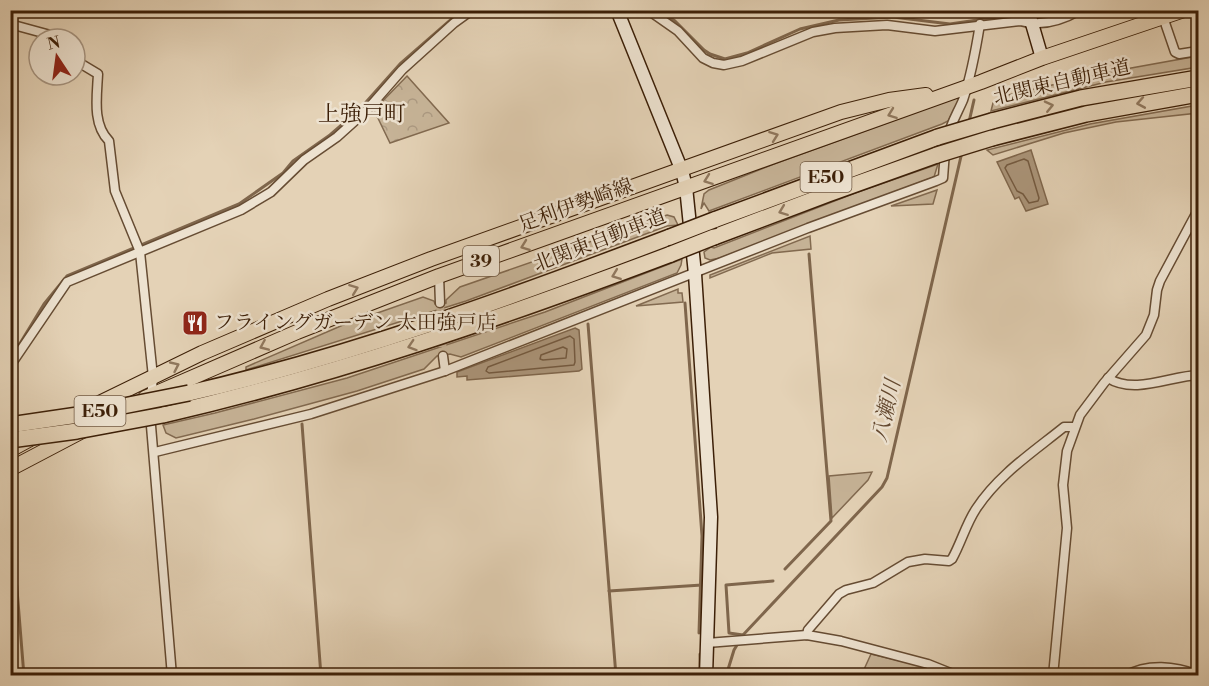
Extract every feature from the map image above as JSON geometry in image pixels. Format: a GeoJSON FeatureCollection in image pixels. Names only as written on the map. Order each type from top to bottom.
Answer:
{"type":"FeatureCollection","features":[{"type":"Feature","properties":{"kind":"highway","name":"北関東自動車道"},"geometry":{"type":"LineString","coordinates":[[10,425],[78,415],[252,378],[405,332],[543,285],[938,137],[1081,98],[1198,78]]}},
{"type":"Feature","properties":{"kind":"highway","name":"北関東自動車道"},"geometry":{"type":"LineString","coordinates":[[10,440],[163,415],[294,383],[559,297],[828,194],[937,155],[1086,114],[1198,94]]}},
{"type":"Feature","properties":{"kind":"main road","name":"足利伊勢崎線"},"geometry":{"type":"LineString","coordinates":[[10,469],[151,395],[297,332],[439,276],[1042,58],[1184,10]]}},
{"type":"Feature","properties":{"kind":"main road","name":"足利伊勢崎線"},"geometry":{"type":"LineString","coordinates":[[10,450],[153,377],[245,334],[401,271],[863,105],[943,93],[966,87]]}},
{"type":"Feature","properties":{"kind":"street"},"geometry":{"type":"LineString","coordinates":[[10,366],[67,282],[241,210],[271,192],[304,160],[337,137],[368,110],[402,70],[454,23],[472,10]]}},
{"type":"Feature","properties":{"kind":"street"},"geometry":{"type":"LineString","coordinates":[[617,10],[682,171],[686,187],[711,517],[706,675]]}},
{"type":"Feature","properties":{"kind":"street"},"geometry":{"type":"LineString","coordinates":[[648,10],[678,31],[708,61],[724,65],[741,61],[800,36],[822,30],[875,24],[935,31],[1020,21],[1032,25],[1056,21],[1080,10]]}},
{"type":"Feature","properties":{"kind":"street"},"geometry":{"type":"LineString","coordinates":[[1028,10],[1042,58]]}},
{"type":"Feature","properties":{"kind":"street"},"geometry":{"type":"LineString","coordinates":[[1163,17],[1175,52],[1179,54],[1198,51]]}},
{"type":"Feature","properties":{"kind":"street"},"geometry":{"type":"LineString","coordinates":[[10,24],[27,29]]}},
{"type":"Feature","properties":{"kind":"street"},"geometry":{"type":"LineString","coordinates":[[155,452],[311,414],[445,371],[943,178],[942,169],[950,125],[962,101],[980,24]]}},
{"type":"Feature","properties":{"kind":"street"},"geometry":{"type":"LineString","coordinates":[[87,68],[98,75],[96,112],[105,137],[109,141],[116,191],[140,252],[153,377],[151,430],[155,452],[172,675]]}},
{"type":"Feature","properties":{"kind":"street"},"geometry":{"type":"LineString","coordinates":[[1053,675],[1067,528],[1064,467],[1074,427],[1080,415],[1108,378],[1146,335],[1154,315],[1160,280],[1198,210]]}},
{"type":"Feature","properties":{"kind":"street"},"geometry":{"type":"LineString","coordinates":[[439,276],[440,303]]}},
{"type":"Feature","properties":{"kind":"street"},"geometry":{"type":"LineString","coordinates":[[443,356],[445,371]]}},
{"type":"Feature","properties":{"kind":"street"},"geometry":{"type":"LineString","coordinates":[[1108,378],[1113,381],[1146,385],[1176,377],[1198,375]]}},
{"type":"Feature","properties":{"kind":"street"},"geometry":{"type":"LineString","coordinates":[[807,635],[808,630],[833,600],[846,590],[873,583],[908,562],[925,559],[949,561],[952,559],[974,512],[989,491],[1008,472],[1064,427],[1074,427]]}},
{"type":"Feature","properties":{"kind":"street"},"geometry":{"type":"LineString","coordinates":[[707,643],[807,635],[841,641],[928,664],[958,675]]}},
{"type":"Feature","properties":{"kind":"street"},"geometry":{"type":"LineString","coordinates":[[1125,675],[1135,670],[1157,667],[1188,671],[1198,675]]}},
{"type":"Feature","properties":{"kind":"green space"},"geometry":{"type":"Polygon","coordinates":[[[1198,56],[1198,67],[1106,82],[991,111],[993,103],[1004,96],[1109,72],[1198,56]]]}},
{"type":"Feature","properties":{"kind":"green space"},"geometry":{"type":"Polygon","coordinates":[[[407,76],[449,123],[390,143],[374,110],[407,76]]]}},
{"type":"Feature","properties":{"kind":"green space"},"geometry":{"type":"Polygon","coordinates":[[[958,97],[959,101],[948,121],[942,124],[709,211],[704,203],[701,209],[704,194],[709,190],[958,97]]]}},
{"type":"Feature","properties":{"kind":"green space"},"geometry":{"type":"Polygon","coordinates":[[[1198,105],[1198,113],[1116,122],[1064,133],[993,155],[987,150],[1090,124],[1198,105]]]}},
{"type":"Feature","properties":{"kind":"green space"},"geometry":{"type":"Polygon","coordinates":[[[938,164],[934,177],[720,258],[710,260],[705,258],[704,252],[711,247],[714,248],[855,193],[938,164]]]}},
{"type":"Feature","properties":{"kind":"green space"},"geometry":{"type":"Polygon","coordinates":[[[937,190],[933,204],[891,206],[937,190]]]}},
{"type":"Feature","properties":{"kind":"green space"},"geometry":{"type":"Polygon","coordinates":[[[667,215],[674,217],[678,225],[667,226],[466,301],[246,370],[246,367],[343,325],[423,297],[434,301],[435,304],[446,303],[446,300],[460,287],[667,215]]]}},
{"type":"Feature","properties":{"kind":"green space"},"geometry":{"type":"Polygon","coordinates":[[[810,236],[811,249],[772,253],[710,278],[710,275],[810,236]]]}},
{"type":"Feature","properties":{"kind":"green space"},"geometry":{"type":"Polygon","coordinates":[[[682,259],[677,273],[461,357],[450,354],[437,356],[424,369],[357,391],[176,438],[166,433],[163,425],[347,378],[545,312],[682,259]]]}},
{"type":"Feature","properties":{"kind":"green space"},"geometry":{"type":"Polygon","coordinates":[[[678,289],[678,293],[682,293],[683,302],[636,306],[678,289]]]}},
{"type":"Feature","properties":{"kind":"green space"},"geometry":{"type":"Polygon","coordinates":[[[872,472],[868,480],[832,518],[829,476],[872,472]]]}},
{"type":"Feature","properties":{"kind":"green space"},"geometry":{"type":"Polygon","coordinates":[[[871,654],[926,667],[948,676],[861,676],[871,654]]]}},
{"type":"Feature","properties":{"kind":"water"},"geometry":{"type":"Polygon","coordinates":[[[1031,150],[1048,204],[1026,211],[1019,197],[1015,199],[997,162],[1031,150]]]}},
{"type":"Feature","properties":{"kind":"water"},"geometry":{"type":"Polygon","coordinates":[[[575,328],[579,330],[582,369],[579,371],[467,380],[467,376],[457,377],[457,372],[575,328]]]}},
{"type":"Feature","properties":{"kind":"waterway"},"geometry":{"type":"LineString","coordinates":[[16,350],[44,304],[67,276],[239,204],[283,173],[293,161],[330,135],[359,110],[400,64],[462,10]]}},
{"type":"Feature","properties":{"kind":"waterway"},"geometry":{"type":"LineString","coordinates":[[659,10],[675,21],[704,50],[725,59],[747,53],[800,29],[839,20],[893,17],[950,24],[1012,15]]}},
{"type":"Feature","properties":{"kind":"waterway"},"geometry":{"type":"LineString","coordinates":[[1044,14],[1060,10]]}},
{"type":"Feature","properties":{"kind":"waterway","name":"八瀬川"},"geometry":{"type":"LineString","coordinates":[[969,122],[974,100]]}},
{"type":"Feature","properties":{"kind":"waterway","name":"八瀬川"},"geometry":{"type":"LineString","coordinates":[[726,676],[734,650],[743,635],[882,487],[887,478],[962,152]]}},
{"type":"Feature","properties":{"kind":"waterway"},"geometry":{"type":"LineString","coordinates":[[785,569],[831,521],[809,254]]}},
{"type":"Feature","properties":{"kind":"waterway"},"geometry":{"type":"LineString","coordinates":[[685,303],[702,536],[699,633]]}},
{"type":"Feature","properties":{"kind":"waterway"},"geometry":{"type":"LineString","coordinates":[[588,324],[616,676]]}},
{"type":"Feature","properties":{"kind":"waterway"},"geometry":{"type":"LineString","coordinates":[[302,424],[321,676]]}},
{"type":"Feature","properties":{"kind":"waterway"},"geometry":{"type":"LineString","coordinates":[[10,503],[24,676]]}},
{"type":"Feature","properties":{"kind":"waterway"},"geometry":{"type":"LineString","coordinates":[[743,635],[729,633],[726,585],[773,581]]}},
{"type":"Feature","properties":{"kind":"waterway"},"geometry":{"type":"LineString","coordinates":[[609,591],[702,585]]}},
{"type":"Feature","properties":{"kind":"waterway"},"geometry":{"type":"LineString","coordinates":[[700,654],[700,673]]}},
{"type":"Feature","properties":{"kind":"tunnel"},"geometry":{"type":"LineString","coordinates":[[440,303],[443,356]]}},
{"type":"Feature","properties":{"kind":"place","name":"フライングガーデン 太田強戸店"},"geometry":{"type":"Point","coordinates":[195,323]}},
{"type":"Feature","properties":{"kind":"district","name":"上強戸町"},"geometry":{"type":"Point","coordinates":[362,114]}}]}
